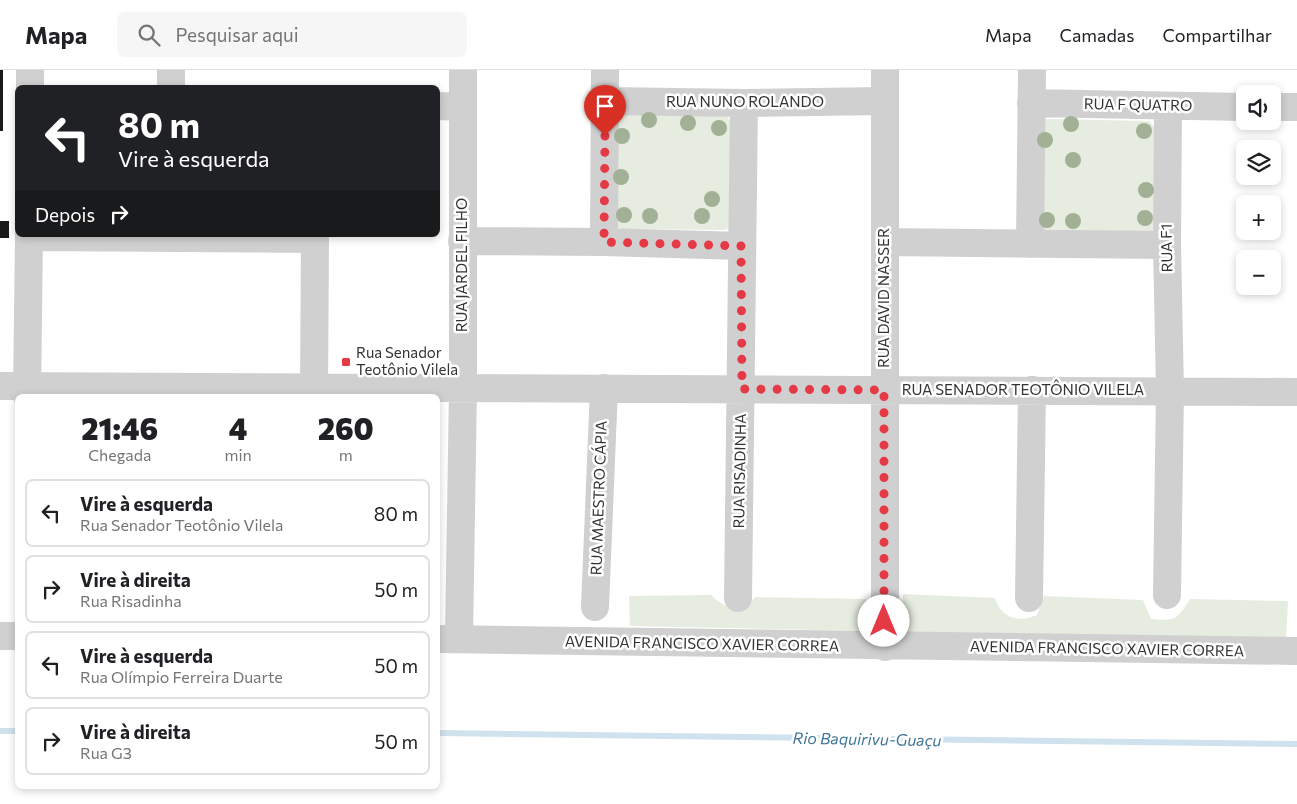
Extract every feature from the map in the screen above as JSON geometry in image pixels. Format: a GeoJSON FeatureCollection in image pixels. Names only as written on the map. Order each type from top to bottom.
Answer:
{"type":"FeatureCollection","features":[{"type":"Feature","properties":{"kind":"street"},"geometry":{"type":"LineString","coordinates":[[30,70],[30,85]]}},
{"type":"Feature","properties":{"kind":"street"},"geometry":{"type":"LineString","coordinates":[[171,70],[171,85]]}},
{"type":"Feature","properties":{"kind":"street","name":"RUA JARDEL FILHO"},"geometry":{"type":"LineString","coordinates":[[448,639],[463,388],[462,241],[450,106],[463,70]]}},
{"type":"Feature","properties":{"kind":"street"},"geometry":{"type":"LineString","coordinates":[[604,242],[605,70]]}},
{"type":"Feature","properties":{"kind":"street","name":"RUA DAVID NASSER"},"geometry":{"type":"LineString","coordinates":[[884,647],[885,70]]}},
{"type":"Feature","properties":{"kind":"street"},"geometry":{"type":"LineString","coordinates":[[1030,244],[1032,70]]}},
{"type":"Feature","properties":{"kind":"street","name":"RUA NUNO ROLANDO"},"geometry":{"type":"LineString","coordinates":[[606,101],[744,104],[884,101]]}},
{"type":"Feature","properties":{"kind":"street","name":"RUA RISADINHA"},"geometry":{"type":"LineString","coordinates":[[738,598],[744,104]]}},
{"type":"Feature","properties":{"kind":"street","name":"RUA F QUATRO"},"geometry":{"type":"LineString","coordinates":[[1031,104],[1236,107]]}},
{"type":"Feature","properties":{"kind":"street","name":"RUA F1"},"geometry":{"type":"LineString","coordinates":[[1167,595],[1170,391],[1167,245],[1168,106]]}},
{"type":"Feature","properties":{"kind":"street"},"geometry":{"type":"LineString","coordinates":[[1281,107],[1297,108]]}},
{"type":"Feature","properties":{"kind":"street"},"geometry":{"type":"LineString","coordinates":[[27,391],[29,237]]}},
{"type":"Feature","properties":{"kind":"street"},"geometry":{"type":"LineString","coordinates":[[314,392],[315,237]]}},
{"type":"Feature","properties":{"kind":"street"},"geometry":{"type":"LineString","coordinates":[[462,241],[604,242],[741,246]]}},
{"type":"Feature","properties":{"kind":"street"},"geometry":{"type":"LineString","coordinates":[[885,242],[1167,245]]}},
{"type":"Feature","properties":{"kind":"street","name":"RUA SENADOR TEOTÔNIO VILELA"},"geometry":{"type":"LineString","coordinates":[[0,386],[27,391],[314,392],[463,388],[604,388],[1297,392]]}},
{"type":"Feature","properties":{"kind":"street","name":"RUA MAESTRO CÁPIA"},"geometry":{"type":"LineString","coordinates":[[595,607],[604,388]]}},
{"type":"Feature","properties":{"kind":"street"},"geometry":{"type":"LineString","coordinates":[[1029,598],[1032,390]]}},
{"type":"Feature","properties":{"kind":"street"},"geometry":{"type":"LineString","coordinates":[[0,636],[15,636]]}},
{"type":"Feature","properties":{"kind":"street","name":"AVENIDA FRANCISCO XAVIER CORREA"},"geometry":{"type":"LineString","coordinates":[[448,639],[884,647],[1297,651]]}},
{"type":"Feature","properties":{"kind":"shaded area"},"geometry":{"type":"Polygon","coordinates":[[[624,115],[727,116],[733,126],[729,228],[724,230],[621,229],[615,226],[617,117],[624,115]]]}},
{"type":"Feature","properties":{"kind":"shaded area"},"geometry":{"type":"Polygon","coordinates":[[[1046,119],[1150,121],[1156,131],[1154,227],[1152,232],[1044,233],[1040,121],[1046,119]]]}},
{"type":"Feature","properties":{"kind":"shaded area"},"geometry":{"type":"Polygon","coordinates":[[[903,594],[995,598],[1001,610],[1006,614],[1023,619],[1037,615],[1044,596],[1143,600],[1151,619],[1159,620],[1175,618],[1190,599],[1288,601],[1286,638],[901,632],[903,594]]]}},
{"type":"Feature","properties":{"kind":"shaded area"},"geometry":{"type":"Polygon","coordinates":[[[711,595],[723,604],[741,608],[747,608],[755,597],[866,599],[866,631],[630,626],[629,596],[711,595]]]}},
{"type":"Feature","properties":{"kind":"building"},"geometry":{"type":"Polygon","coordinates":[[[0,70],[3,70],[3,131],[0,131],[0,70]]]}},
{"type":"Feature","properties":{"kind":"building"},"geometry":{"type":"Polygon","coordinates":[[[0,221],[9,221],[9,238],[0,238],[0,221]]]}},
{"type":"Feature","properties":{"kind":"waterway","name":"Rio Baquirivu-Guaçu"},"geometry":{"type":"LineString","coordinates":[[0,731],[15,731]]}},
{"type":"Feature","properties":{"kind":"waterway","name":"Rio Baquirivu-Guaçu"},"geometry":{"type":"LineString","coordinates":[[440,733],[1297,744]]}},
{"type":"Feature","properties":{"kind":"place","name":"Rua Senador Teotônio Vilela"},"geometry":{"type":"Point","coordinates":[346,362]}},
{"type":"Feature","properties":{"kind":"route"},"geometry":{"type":"LineString","coordinates":[[605,136],[604,242],[741,246],[742,389],[884,390],[884,621]]}}]}
